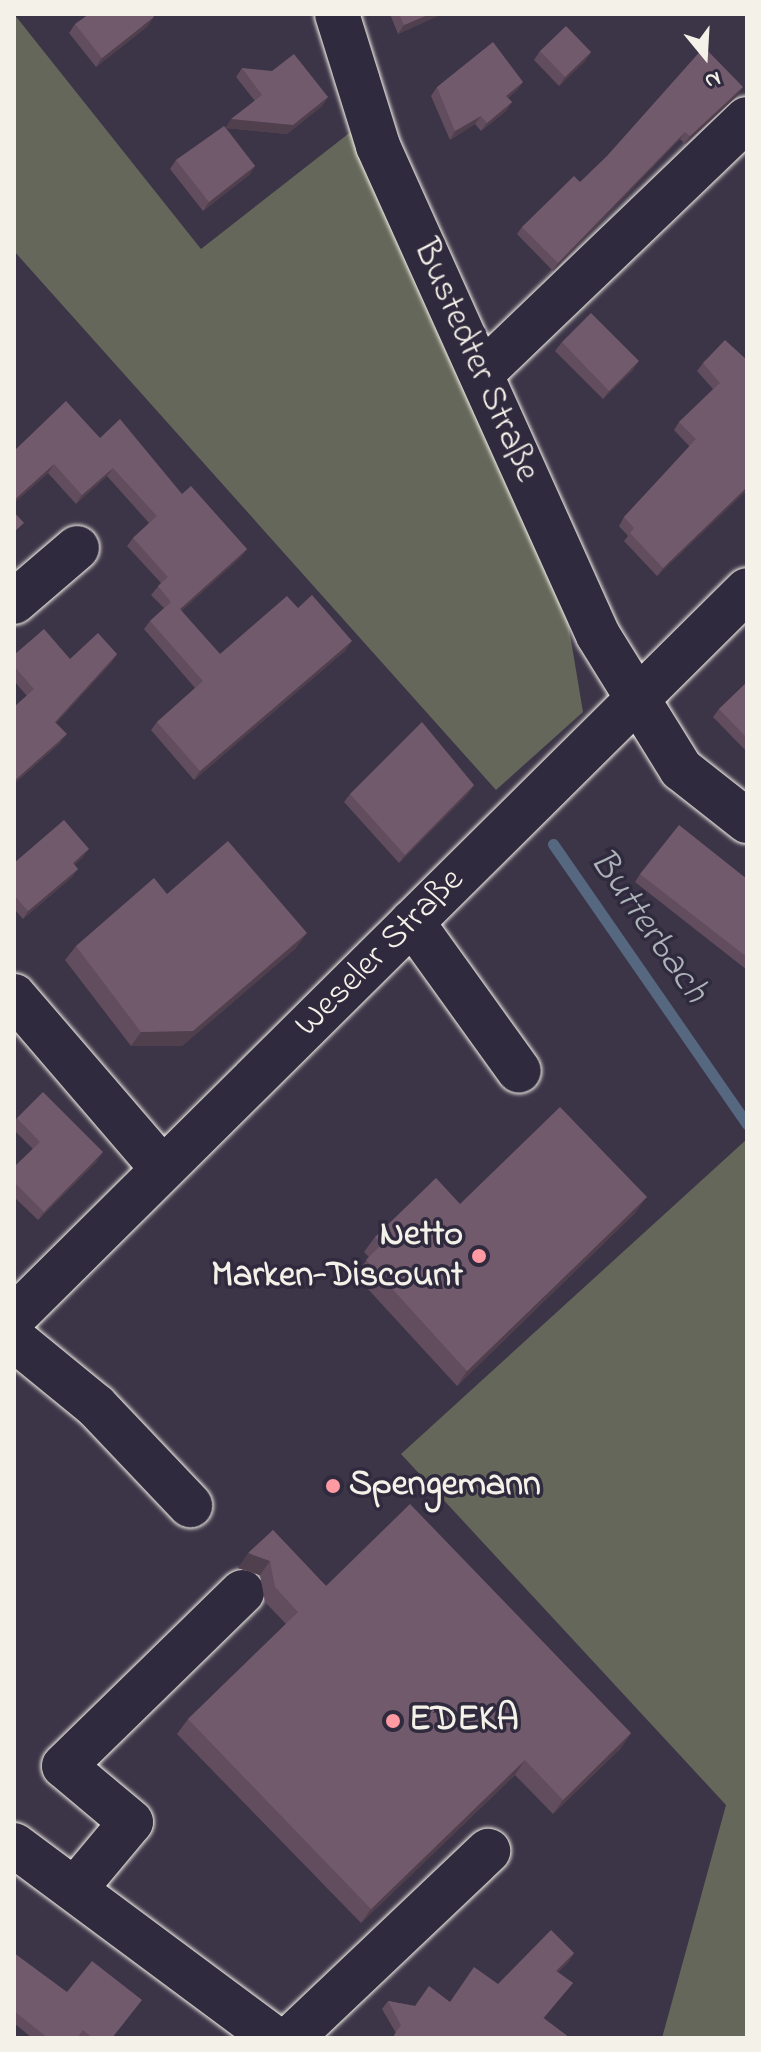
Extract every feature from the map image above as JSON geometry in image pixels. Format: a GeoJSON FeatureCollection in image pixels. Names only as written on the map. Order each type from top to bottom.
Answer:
{"type":"FeatureCollection","features":[{"type":"Feature","properties":{"kind":"street","name":"Bustedter Straße"},"geometry":{"type":"LineString","coordinates":[[337,14],[378,146],[598,635],[681,769],[747,821]]}},
{"type":"Feature","properties":{"kind":"street"},"geometry":{"type":"LineString","coordinates":[[482,373],[747,119]]}},
{"type":"Feature","properties":{"kind":"street"},"geometry":{"type":"LineString","coordinates":[[14,602],[77,548]]}},
{"type":"Feature","properties":{"kind":"street","name":"Weseler Straße"},"geometry":{"type":"LineString","coordinates":[[14,1317],[747,590]]}},
{"type":"Feature","properties":{"kind":"street"},"geometry":{"type":"LineString","coordinates":[[412,922],[519,1071]]}},
{"type":"Feature","properties":{"kind":"street"},"geometry":{"type":"LineString","coordinates":[[14,996],[163,1169]]}},
{"type":"Feature","properties":{"kind":"street"},"geometry":{"type":"LineString","coordinates":[[14,1339],[96,1406],[190,1505]]}},
{"type":"Feature","properties":{"kind":"street"},"geometry":{"type":"LineString","coordinates":[[75,1889],[131,1822],[64,1766],[242,1592]]}},
{"type":"Feature","properties":{"kind":"street"},"geometry":{"type":"LineString","coordinates":[[14,1845],[274,2038]]}},
{"type":"Feature","properties":{"kind":"street"},"geometry":{"type":"LineString","coordinates":[[291,2038],[488,1851]]}},
{"type":"Feature","properties":{"kind":"green space"},"geometry":{"type":"Polygon","coordinates":[[[14,14],[201,249],[357,127],[565,604],[583,712],[496,790],[14,251],[14,14]]]}},
{"type":"Feature","properties":{"kind":"green space"},"geometry":{"type":"Polygon","coordinates":[[[747,1139],[747,2038],[662,2038],[726,1805],[401,1454],[747,1139]]]}},
{"type":"Feature","properties":{"kind":"building"},"geometry":{"type":"Polygon","coordinates":[[[89,14],[152,14],[154,17],[102,58],[75,24],[89,14]]]}},
{"type":"Feature","properties":{"kind":"building"},"geometry":{"type":"Polygon","coordinates":[[[399,14],[430,14],[404,25],[399,14]]]}},
{"type":"Feature","properties":{"kind":"building"},"geometry":{"type":"Polygon","coordinates":[[[566,26],[591,52],[565,77],[540,51],[566,26]]]}},
{"type":"Feature","properties":{"kind":"building"},"geometry":{"type":"Polygon","coordinates":[[[493,42],[523,82],[506,96],[512,102],[487,123],[481,116],[455,131],[437,87],[493,42]]]}},
{"type":"Feature","properties":{"kind":"building"},"geometry":{"type":"Polygon","coordinates":[[[704,47],[743,87],[690,136],[685,132],[558,263],[522,227],[574,176],[580,182],[607,156],[704,47]]]}},
{"type":"Feature","properties":{"kind":"building"},"geometry":{"type":"Polygon","coordinates":[[[294,54],[328,97],[293,125],[231,119],[262,95],[242,68],[272,71],[294,54]]]}},
{"type":"Feature","properties":{"kind":"building"},"geometry":{"type":"Polygon","coordinates":[[[224,126],[255,166],[209,202],[176,160],[224,126]]]}},
{"type":"Feature","properties":{"kind":"building"},"geometry":{"type":"Polygon","coordinates":[[[591,313],[639,361],[609,391],[562,342],[591,313]]]}},
{"type":"Feature","properties":{"kind":"building"},"geometry":{"type":"Polygon","coordinates":[[[725,340],[747,360],[747,487],[663,568],[630,533],[634,528],[624,517],[696,439],[679,422],[720,383],[703,363],[725,340]]]}},
{"type":"Feature","properties":{"kind":"building"},"geometry":{"type":"Polygon","coordinates":[[[66,401],[100,438],[120,419],[182,494],[191,486],[247,549],[180,609],[220,654],[287,596],[298,608],[312,595],[352,641],[200,771],[157,722],[203,681],[150,621],[171,602],[158,586],[168,577],[133,538],[157,516],[113,468],[82,495],[54,464],[14,500],[14,451],[66,401]]]}},
{"type":"Feature","properties":{"kind":"building"},"geometry":{"type":"Polygon","coordinates":[[[14,512],[24,523],[14,532],[14,512]]]}},
{"type":"Feature","properties":{"kind":"building"},"geometry":{"type":"Polygon","coordinates":[[[44,629],[70,659],[98,633],[117,654],[55,722],[67,734],[14,781],[14,707],[34,689],[14,666],[14,655],[44,629]]]}},
{"type":"Feature","properties":{"kind":"building"},"geometry":{"type":"Polygon","coordinates":[[[747,682],[747,738],[719,709],[747,682]]]}},
{"type":"Feature","properties":{"kind":"building"},"geometry":{"type":"Polygon","coordinates":[[[422,722],[474,785],[405,855],[350,794],[422,722]]]}},
{"type":"Feature","properties":{"kind":"building"},"geometry":{"type":"Polygon","coordinates":[[[64,820],[89,849],[73,863],[78,869],[28,911],[14,895],[14,863],[64,820]]]}},
{"type":"Feature","properties":{"kind":"building"},"geometry":{"type":"Polygon","coordinates":[[[679,825],[747,879],[747,957],[640,874],[679,825]]]}},
{"type":"Feature","properties":{"kind":"building"},"geometry":{"type":"Polygon","coordinates":[[[228,841],[307,933],[193,1031],[141,1032],[76,946],[154,878],[167,894],[228,841]]]}},
{"type":"Feature","properties":{"kind":"building"},"geometry":{"type":"Polygon","coordinates":[[[43,1092],[103,1152],[44,1212],[14,1182],[14,1167],[40,1142],[17,1118],[43,1092]]]}},
{"type":"Feature","properties":{"kind":"building","name":"Netto Marken-Discount"},"geometry":{"type":"Polygon","coordinates":[[[560,1107],[647,1197],[467,1371],[366,1260],[382,1244],[375,1237],[436,1178],[460,1204],[560,1107]]]}},
{"type":"Feature","properties":{"kind":"building","name":"EDEKA"},"geometry":{"type":"Polygon","coordinates":[[[410,1504],[631,1733],[563,1800],[525,1760],[371,1909],[188,1719],[298,1612],[275,1587],[270,1561],[248,1553],[273,1530],[326,1586],[410,1504]]]}},
{"type":"Feature","properties":{"kind":"building"},"geometry":{"type":"Polygon","coordinates":[[[551,1930],[574,1953],[556,1971],[573,1983],[543,2018],[570,2038],[398,2038],[394,2035],[401,2025],[388,2001],[415,2006],[429,1986],[450,2002],[474,1967],[498,1984],[551,1930]]]}},
{"type":"Feature","properties":{"kind":"building"},"geometry":{"type":"Polygon","coordinates":[[[14,1953],[67,1992],[92,1961],[142,2000],[112,2038],[93,2038],[83,2030],[77,2038],[48,2038],[14,2011],[14,1953]]]}},
{"type":"Feature","properties":{"kind":"waterway","name":"Butterbach"},"geometry":{"type":"LineString","coordinates":[[553,844],[747,1124]]}},
{"type":"Feature","properties":{"kind":"place","name":"Netto Marken-Discount"},"geometry":{"type":"Point","coordinates":[479,1256]}},
{"type":"Feature","properties":{"kind":"place","name":"Spengemann"},"geometry":{"type":"Point","coordinates":[333,1486]}},
{"type":"Feature","properties":{"kind":"place","name":"EDEKA"},"geometry":{"type":"Point","coordinates":[393,1721]}}]}
